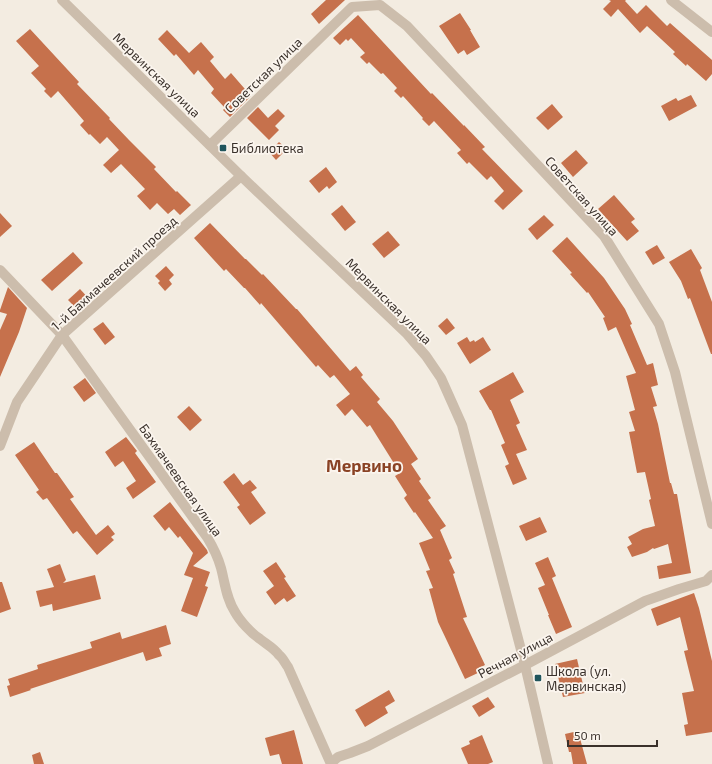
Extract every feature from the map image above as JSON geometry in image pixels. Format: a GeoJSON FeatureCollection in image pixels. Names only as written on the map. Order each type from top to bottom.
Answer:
{"type":"FeatureCollection","features":[{"type":"Feature","properties":{"kind":"street","name":"Мервинская улица"},"geometry":{"type":"LineString","coordinates":[[62,0],[241,176],[407,334],[426,356],[441,378],[462,425],[525,665],[548,764]]}},
{"type":"Feature","properties":{"kind":"street"},"geometry":{"type":"LineString","coordinates":[[671,0],[712,32]]}},
{"type":"Feature","properties":{"kind":"street","name":"Советская улица"},"geometry":{"type":"LineString","coordinates":[[210,145],[349,3],[380,5],[407,26],[604,236],[658,324],[675,372],[712,524]]}},
{"type":"Feature","properties":{"kind":"street","name":"1-й Бахмачеевский проезд"},"geometry":{"type":"LineString","coordinates":[[0,446],[17,402],[62,335],[241,176]]}},
{"type":"Feature","properties":{"kind":"street","name":"Бахмачеевская улица"},"geometry":{"type":"LineString","coordinates":[[0,270],[62,335],[207,537],[219,560],[225,588],[235,613],[259,639],[279,654],[288,667],[331,763]]}},
{"type":"Feature","properties":{"kind":"street","name":"Речная улица"},"geometry":{"type":"LineString","coordinates":[[331,763],[338,757],[368,746],[645,601],[706,581],[712,575]]}},
{"type":"Feature","properties":{"kind":"building"},"geometry":{"type":"Polygon","coordinates":[[[326,0],[345,0],[319,24],[311,14],[326,0]]]}},
{"type":"Feature","properties":{"kind":"building"},"geometry":{"type":"Polygon","coordinates":[[[609,0],[626,0],[625,1],[637,14],[646,5],[667,26],[670,23],[712,60],[712,74],[706,81],[673,54],[675,52],[647,26],[640,33],[618,9],[611,17],[603,9],[611,1],[609,0]]]}},
{"type":"Feature","properties":{"kind":"building"},"geometry":{"type":"Polygon","coordinates":[[[460,13],[480,47],[467,55],[464,50],[458,54],[439,26],[460,13]]]}},
{"type":"Feature","properties":{"kind":"building"},"geometry":{"type":"Polygon","coordinates":[[[358,15],[431,94],[432,93],[485,147],[482,149],[523,191],[503,210],[494,201],[504,191],[491,176],[487,180],[469,162],[467,164],[457,153],[461,150],[434,121],[429,126],[403,96],[401,98],[394,91],[397,88],[383,73],[381,74],[369,62],[367,64],[360,57],[365,53],[351,38],[348,41],[346,39],[340,45],[333,38],[358,15]]]}},
{"type":"Feature","properties":{"kind":"building"},"geometry":{"type":"Polygon","coordinates":[[[30,29],[79,82],[77,84],[156,167],[154,169],[191,205],[180,215],[174,209],[168,214],[157,203],[150,210],[137,196],[145,189],[121,164],[111,173],[103,165],[119,150],[107,137],[100,144],[90,134],[89,135],[80,125],[84,121],[58,91],[51,98],[44,91],[46,89],[31,73],[39,66],[16,41],[30,29]]]}},
{"type":"Feature","properties":{"kind":"building"},"geometry":{"type":"Polygon","coordinates":[[[167,30],[189,53],[201,42],[214,57],[210,61],[225,79],[231,73],[251,96],[230,117],[223,110],[225,108],[211,93],[214,89],[198,70],[194,75],[176,54],[174,56],[158,39],[167,30]]]}},
{"type":"Feature","properties":{"kind":"building"},"geometry":{"type":"Polygon","coordinates":[[[691,95],[697,106],[669,121],[661,106],[676,98],[678,101],[691,95]]]}},
{"type":"Feature","properties":{"kind":"building"},"geometry":{"type":"Polygon","coordinates":[[[552,104],[563,117],[548,130],[536,118],[552,104]]]}},
{"type":"Feature","properties":{"kind":"building"},"geometry":{"type":"Polygon","coordinates":[[[258,107],[268,118],[278,109],[285,116],[275,126],[279,130],[269,140],[247,118],[258,107]]]}},
{"type":"Feature","properties":{"kind":"building"},"geometry":{"type":"Polygon","coordinates":[[[279,142],[287,149],[276,160],[269,152],[279,142]]]}},
{"type":"Feature","properties":{"kind":"building"},"geometry":{"type":"Polygon","coordinates":[[[576,150],[588,163],[573,177],[561,163],[576,150]]]}},
{"type":"Feature","properties":{"kind":"building"},"geometry":{"type":"Polygon","coordinates":[[[326,167],[337,182],[329,189],[327,186],[319,193],[309,181],[326,167]]]}},
{"type":"Feature","properties":{"kind":"building"},"geometry":{"type":"Polygon","coordinates":[[[614,195],[635,219],[631,222],[639,231],[627,241],[598,209],[614,195]]]}},
{"type":"Feature","properties":{"kind":"building"},"geometry":{"type":"Polygon","coordinates":[[[342,205],[356,222],[345,231],[331,214],[342,205]]]}},
{"type":"Feature","properties":{"kind":"building"},"geometry":{"type":"Polygon","coordinates":[[[0,213],[12,226],[0,237],[0,213]]]}},
{"type":"Feature","properties":{"kind":"building"},"geometry":{"type":"Polygon","coordinates":[[[544,215],[554,225],[537,240],[528,229],[544,215]]]}},
{"type":"Feature","properties":{"kind":"building"},"geometry":{"type":"Polygon","coordinates":[[[210,223],[297,309],[350,371],[356,366],[363,375],[361,377],[380,399],[377,402],[393,421],[418,459],[411,464],[421,479],[419,481],[431,498],[428,500],[446,526],[440,530],[452,558],[449,560],[455,573],[453,574],[467,617],[463,618],[485,665],[479,668],[480,672],[465,679],[438,622],[429,589],[433,588],[426,571],[430,570],[419,543],[433,538],[404,498],[407,495],[395,476],[400,473],[370,425],[367,427],[352,409],[345,416],[336,405],[350,394],[334,375],[330,378],[318,365],[316,367],[261,303],[260,305],[226,269],[224,271],[194,238],[210,223]]]}},
{"type":"Feature","properties":{"kind":"building"},"geometry":{"type":"Polygon","coordinates":[[[388,231],[400,245],[384,258],[372,244],[388,231]]]}},
{"type":"Feature","properties":{"kind":"building"},"geometry":{"type":"Polygon","coordinates":[[[567,237],[604,278],[625,309],[647,365],[653,363],[658,385],[651,387],[657,406],[653,407],[670,483],[674,494],[677,494],[691,573],[659,579],[657,566],[672,563],[668,544],[654,549],[653,548],[647,552],[632,557],[627,547],[632,544],[628,537],[643,529],[655,526],[645,472],[637,473],[629,432],[635,431],[629,412],[635,410],[626,376],[636,373],[616,327],[608,331],[603,318],[605,317],[588,292],[587,293],[570,274],[572,273],[552,251],[567,237]]]}},
{"type":"Feature","properties":{"kind":"building"},"geometry":{"type":"Polygon","coordinates":[[[657,245],[665,258],[653,265],[645,252],[657,245]]]}},
{"type":"Feature","properties":{"kind":"building"},"geometry":{"type":"Polygon","coordinates":[[[691,249],[702,268],[700,270],[712,302],[712,354],[690,298],[688,299],[681,281],[669,262],[691,249]]]}},
{"type":"Feature","properties":{"kind":"building"},"geometry":{"type":"Polygon","coordinates":[[[73,252],[83,263],[52,291],[41,280],[73,252]]]}},
{"type":"Feature","properties":{"kind":"building"},"geometry":{"type":"Polygon","coordinates":[[[166,266],[174,275],[169,280],[172,284],[165,291],[158,283],[160,281],[155,276],[166,266]]]}},
{"type":"Feature","properties":{"kind":"building"},"geometry":{"type":"Polygon","coordinates":[[[8,287],[27,308],[19,332],[0,377],[0,330],[7,314],[0,312],[0,310],[8,287]]]}},
{"type":"Feature","properties":{"kind":"building"},"geometry":{"type":"Polygon","coordinates":[[[80,289],[91,301],[79,311],[68,300],[80,289]]]}},
{"type":"Feature","properties":{"kind":"building"},"geometry":{"type":"Polygon","coordinates":[[[447,318],[455,328],[446,335],[438,326],[447,318]]]}},
{"type":"Feature","properties":{"kind":"building"},"geometry":{"type":"Polygon","coordinates":[[[103,322],[115,337],[105,345],[93,329],[103,322]]]}},
{"type":"Feature","properties":{"kind":"building"},"geometry":{"type":"Polygon","coordinates":[[[467,337],[470,342],[474,340],[475,342],[483,337],[491,350],[470,364],[457,343],[467,337]]]}},
{"type":"Feature","properties":{"kind":"building"},"geometry":{"type":"Polygon","coordinates":[[[513,372],[524,392],[510,400],[520,423],[516,425],[527,450],[516,454],[527,479],[513,485],[505,466],[509,464],[501,445],[505,443],[491,410],[479,391],[513,372]]]}},
{"type":"Feature","properties":{"kind":"building"},"geometry":{"type":"Polygon","coordinates":[[[85,378],[96,393],[84,402],[73,387],[85,378]]]}},
{"type":"Feature","properties":{"kind":"building"},"geometry":{"type":"Polygon","coordinates":[[[189,406],[202,420],[190,431],[177,417],[189,406]]]}},
{"type":"Feature","properties":{"kind":"building"},"geometry":{"type":"Polygon","coordinates":[[[126,437],[137,451],[135,453],[156,482],[133,499],[126,488],[136,481],[123,461],[115,467],[105,452],[126,437]]]}},
{"type":"Feature","properties":{"kind":"building"},"geometry":{"type":"Polygon","coordinates":[[[34,442],[55,473],[57,473],[74,497],[70,499],[96,535],[108,525],[115,534],[111,537],[114,540],[97,555],[77,531],[73,534],[47,498],[43,500],[36,492],[39,490],[15,455],[34,442]]]}},
{"type":"Feature","properties":{"kind":"building"},"geometry":{"type":"Polygon","coordinates":[[[234,473],[243,485],[250,480],[257,488],[251,492],[266,513],[250,525],[237,507],[240,505],[223,482],[234,473]]]}},
{"type":"Feature","properties":{"kind":"building"},"geometry":{"type":"Polygon","coordinates":[[[170,502],[208,553],[193,566],[210,572],[205,586],[208,587],[197,617],[181,611],[193,578],[184,575],[193,553],[180,536],[178,538],[169,527],[165,531],[153,516],[170,502]]]}},
{"type":"Feature","properties":{"kind":"building"},"geometry":{"type":"Polygon","coordinates":[[[540,517],[547,532],[526,541],[519,526],[540,517]]]}},
{"type":"Feature","properties":{"kind":"building"},"geometry":{"type":"Polygon","coordinates":[[[548,557],[556,576],[552,578],[572,627],[556,634],[538,588],[545,585],[535,563],[548,557]]]}},
{"type":"Feature","properties":{"kind":"building"},"geometry":{"type":"Polygon","coordinates":[[[276,562],[286,577],[284,578],[296,596],[287,602],[284,598],[275,605],[266,592],[274,586],[263,571],[276,562]]]}},
{"type":"Feature","properties":{"kind":"building"},"geometry":{"type":"Polygon","coordinates":[[[60,564],[66,580],[63,583],[95,575],[101,599],[53,611],[52,604],[40,607],[36,591],[54,587],[47,569],[60,564]]]}},
{"type":"Feature","properties":{"kind":"building"},"geometry":{"type":"Polygon","coordinates":[[[0,582],[2,582],[11,609],[0,613],[0,582]]]}},
{"type":"Feature","properties":{"kind":"building"},"geometry":{"type":"Polygon","coordinates":[[[694,593],[712,661],[712,732],[686,736],[684,725],[688,724],[682,693],[694,691],[684,651],[688,650],[680,617],[657,626],[651,609],[694,593]]]}},
{"type":"Feature","properties":{"kind":"building"},"geometry":{"type":"Polygon","coordinates":[[[166,625],[171,644],[159,648],[162,656],[146,661],[143,652],[10,697],[7,686],[10,685],[8,679],[38,669],[37,665],[92,648],[90,642],[120,632],[122,639],[166,625]]]}},
{"type":"Feature","properties":{"kind":"building"},"geometry":{"type":"Polygon","coordinates":[[[577,659],[585,693],[563,697],[555,664],[577,659]]]}},
{"type":"Feature","properties":{"kind":"building"},"geometry":{"type":"Polygon","coordinates":[[[389,690],[395,701],[385,707],[388,713],[365,727],[355,710],[389,690]]]}},
{"type":"Feature","properties":{"kind":"building"},"geometry":{"type":"Polygon","coordinates":[[[488,697],[495,707],[479,717],[472,706],[488,697]]]}},
{"type":"Feature","properties":{"kind":"building"},"geometry":{"type":"Polygon","coordinates":[[[294,730],[303,764],[282,764],[279,754],[270,756],[265,738],[294,730]]]}},
{"type":"Feature","properties":{"kind":"building"},"geometry":{"type":"Polygon","coordinates":[[[578,731],[587,764],[573,764],[571,752],[569,752],[565,734],[578,731]]]}},
{"type":"Feature","properties":{"kind":"building"},"geometry":{"type":"Polygon","coordinates":[[[482,735],[493,762],[488,764],[468,764],[461,748],[470,744],[469,741],[482,735]]]}},
{"type":"Feature","properties":{"kind":"building"},"geometry":{"type":"Polygon","coordinates":[[[40,752],[44,764],[34,764],[32,755],[40,752]]]}},
{"type":"Feature","properties":{"kind":"place","name":"Библиотека"},"geometry":{"type":"Point","coordinates":[223,148]}},
{"type":"Feature","properties":{"kind":"place","name":"Школа (ул. Мервинская)"},"geometry":{"type":"Point","coordinates":[538,678]}},
{"type":"Feature","properties":{"kind":"district","name":"Мервино"},"geometry":{"type":"Point","coordinates":[364,465]}}]}
